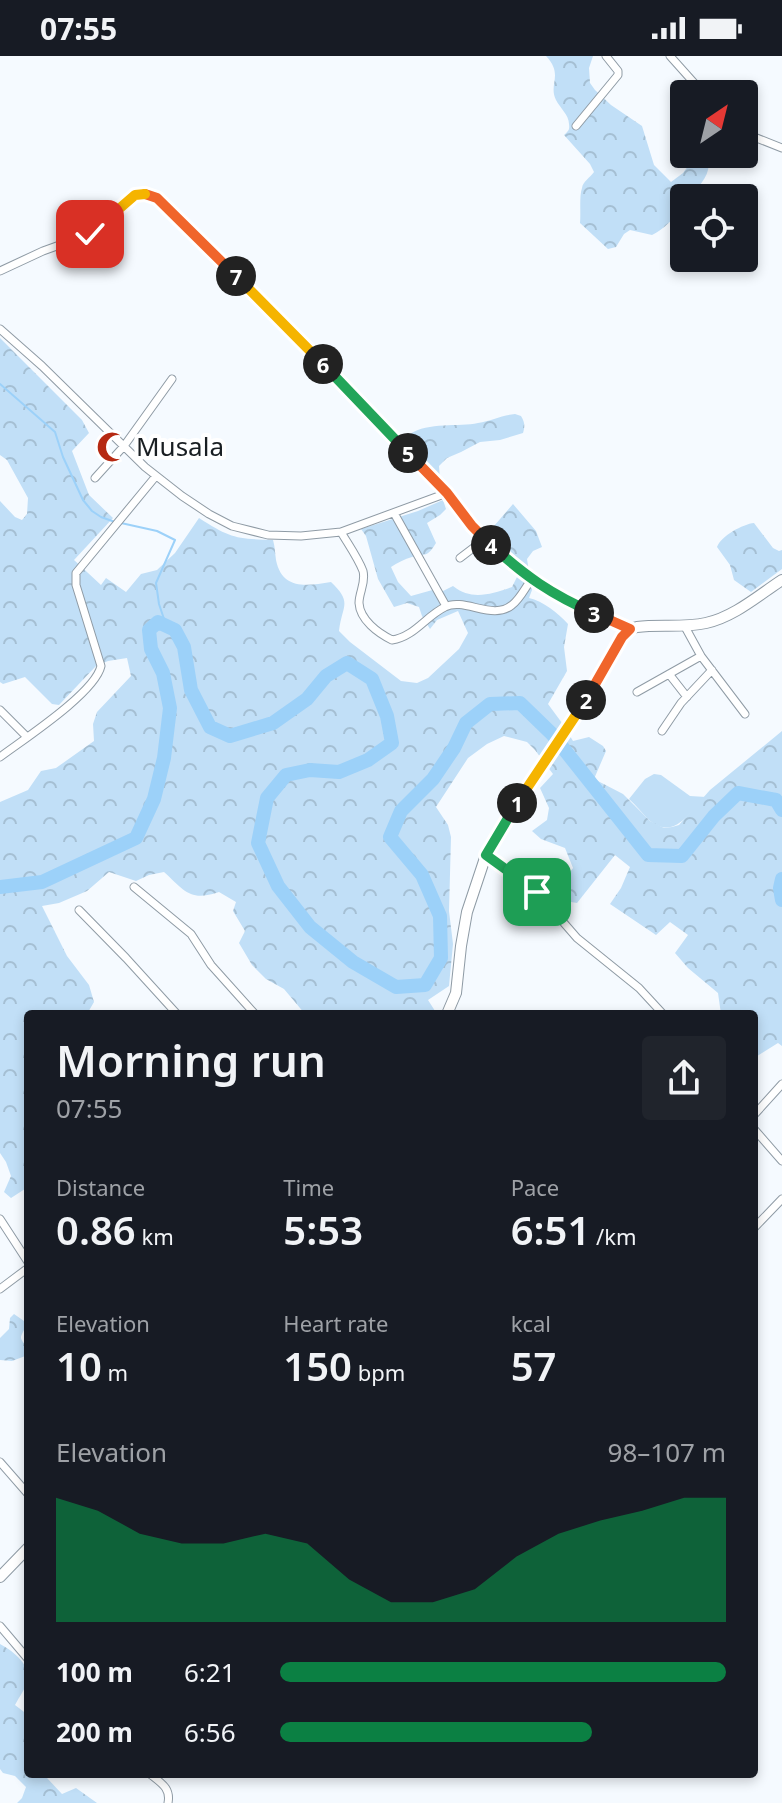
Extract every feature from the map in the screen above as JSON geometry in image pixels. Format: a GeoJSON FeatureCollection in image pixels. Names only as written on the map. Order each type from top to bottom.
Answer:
{"type":"FeatureCollection","features":[{"type":"Feature","properties":{"kind":"main road"},"geometry":{"type":"LineString","coordinates":[[449,1010],[456,993],[467,912],[486,855],[569,727],[622,637],[630,629],[645,626],[704,624],[726,616],[782,580]]}},
{"type":"Feature","properties":{"kind":"main road"},"geometry":{"type":"LineString","coordinates":[[0,1577],[24,1552]]}},
{"type":"Feature","properties":{"kind":"street"},"geometry":{"type":"LineString","coordinates":[[576,126],[618,75],[606,56]]}},
{"type":"Feature","properties":{"kind":"street"},"geometry":{"type":"LineString","coordinates":[[670,56],[691,80]]}},
{"type":"Feature","properties":{"kind":"street"},"geometry":{"type":"LineString","coordinates":[[758,139],[782,148]]}},
{"type":"Feature","properties":{"kind":"street"},"geometry":{"type":"LineString","coordinates":[[0,271],[90,234],[135,195],[147,194],[157,198],[325,365],[447,493],[485,539],[531,580],[575,605],[630,629]]}},
{"type":"Feature","properties":{"kind":"street"},"geometry":{"type":"LineString","coordinates":[[0,329],[156,476],[182,496],[232,526],[268,535],[341,532],[447,493]]}},
{"type":"Feature","properties":{"kind":"street"},"geometry":{"type":"LineString","coordinates":[[95,478],[124,446],[172,379]]}},
{"type":"Feature","properties":{"kind":"street"},"geometry":{"type":"LineString","coordinates":[[0,757],[84,693],[97,677],[101,669],[76,585],[76,573],[156,476]]}},
{"type":"Feature","properties":{"kind":"street"},"geometry":{"type":"LineString","coordinates":[[394,513],[446,606]]}},
{"type":"Feature","properties":{"kind":"street"},"geometry":{"type":"LineString","coordinates":[[341,532],[362,569],[364,579],[359,603],[362,614],[368,624],[392,640],[417,629],[446,606],[490,610],[508,608],[531,580]]}},
{"type":"Feature","properties":{"kind":"street"},"geometry":{"type":"LineString","coordinates":[[460,558],[485,539]]}},
{"type":"Feature","properties":{"kind":"street"},"geometry":{"type":"LineString","coordinates":[[684,625],[701,656],[745,714]]}},
{"type":"Feature","properties":{"kind":"street"},"geometry":{"type":"LineString","coordinates":[[637,692],[701,656]]}},
{"type":"Feature","properties":{"kind":"street"},"geometry":{"type":"LineString","coordinates":[[662,731],[712,670]]}},
{"type":"Feature","properties":{"kind":"street"},"geometry":{"type":"LineString","coordinates":[[669,674],[687,697]]}},
{"type":"Feature","properties":{"kind":"street"},"geometry":{"type":"LineString","coordinates":[[0,710],[27,737]]}},
{"type":"Feature","properties":{"kind":"street"},"geometry":{"type":"LineString","coordinates":[[486,855],[537,892],[577,938],[639,988],[660,1010]]}},
{"type":"Feature","properties":{"kind":"street"},"geometry":{"type":"LineString","coordinates":[[134,887],[191,934],[211,965],[251,1010]]}},
{"type":"Feature","properties":{"kind":"street"},"geometry":{"type":"LineString","coordinates":[[79,910],[173,1010]]}},
{"type":"Feature","properties":{"kind":"street"},"geometry":{"type":"LineString","coordinates":[[758,1111],[782,1084]]}},
{"type":"Feature","properties":{"kind":"street"},"geometry":{"type":"LineString","coordinates":[[758,1134],[782,1161]]}},
{"type":"Feature","properties":{"kind":"street"},"geometry":{"type":"LineString","coordinates":[[758,1224],[782,1199]]}},
{"type":"Feature","properties":{"kind":"street"},"geometry":{"type":"LineString","coordinates":[[0,1219],[24,1258]]}},
{"type":"Feature","properties":{"kind":"street"},"geometry":{"type":"LineString","coordinates":[[0,1289],[24,1268]]}},
{"type":"Feature","properties":{"kind":"street"},"geometry":{"type":"LineString","coordinates":[[0,1462],[24,1489]]}},
{"type":"Feature","properties":{"kind":"street"},"geometry":{"type":"LineString","coordinates":[[0,1626],[24,1654]]}},
{"type":"Feature","properties":{"kind":"street"},"geometry":{"type":"LineString","coordinates":[[155,1778],[167,1789],[168,1803]]}},
{"type":"Feature","properties":{"kind":"green space"},"geometry":{"type":"Polygon","coordinates":[[[546,56],[593,56],[589,68],[590,83],[611,105],[642,126],[654,165],[671,182],[687,168],[708,168],[700,184],[670,184],[670,221],[657,232],[652,235],[630,230],[616,247],[608,249],[580,223],[583,186],[594,172],[564,135],[569,129],[569,121],[554,94],[555,74],[546,56]]]}},
{"type":"Feature","properties":{"kind":"green space"},"geometry":{"type":"Polygon","coordinates":[[[0,338],[82,420],[89,433],[72,451],[89,495],[113,518],[74,560],[101,585],[106,578],[126,592],[141,574],[157,570],[175,553],[199,518],[234,536],[273,540],[276,560],[284,577],[304,585],[331,582],[344,600],[339,631],[401,681],[417,683],[428,678],[459,649],[468,633],[458,611],[437,620],[430,629],[419,607],[407,603],[394,607],[378,579],[366,536],[361,529],[443,500],[446,509],[427,523],[436,543],[428,553],[391,567],[398,582],[411,596],[436,589],[443,591],[453,586],[474,595],[489,594],[512,587],[522,567],[502,542],[494,526],[513,504],[536,531],[542,547],[533,551],[527,559],[532,590],[529,598],[550,608],[568,624],[564,647],[567,671],[548,704],[573,741],[589,737],[603,746],[606,751],[594,779],[623,794],[650,821],[664,828],[672,827],[679,825],[710,790],[782,731],[782,1046],[778,1043],[758,1056],[758,1010],[720,1010],[718,993],[675,953],[688,935],[670,922],[656,935],[610,904],[630,867],[615,855],[577,903],[565,901],[559,887],[573,868],[565,848],[541,839],[532,831],[547,820],[549,808],[540,788],[553,774],[527,742],[504,736],[468,758],[436,807],[448,825],[451,837],[449,911],[453,944],[449,986],[428,1000],[434,1010],[302,1010],[284,989],[266,979],[252,965],[239,943],[245,931],[233,911],[236,902],[219,892],[201,896],[188,893],[164,872],[136,881],[109,872],[87,891],[59,903],[42,906],[67,956],[89,985],[94,1002],[89,1010],[24,1010],[24,1190],[11,1198],[4,1192],[11,1176],[0,1153],[0,802],[28,790],[41,771],[56,768],[94,741],[93,724],[97,712],[131,676],[127,658],[108,661],[96,666],[59,705],[52,704],[25,677],[3,684],[0,682],[0,501],[22,520],[27,514],[28,498],[7,460],[0,455],[0,338]]]}},
{"type":"Feature","properties":{"kind":"green space"},"geometry":{"type":"Polygon","coordinates":[[[515,414],[521,416],[523,433],[480,442],[447,458],[439,466],[440,479],[434,484],[420,476],[398,449],[417,430],[478,423],[515,414]]]}},
{"type":"Feature","properties":{"kind":"green space"},"geometry":{"type":"Polygon","coordinates":[[[754,523],[773,548],[782,550],[782,569],[751,592],[734,580],[730,565],[717,547],[733,531],[754,523]]]}},
{"type":"Feature","properties":{"kind":"green space"},"geometry":{"type":"Polygon","coordinates":[[[654,774],[661,775],[690,796],[706,797],[680,823],[665,828],[656,825],[629,799],[645,779],[654,774]]]}},
{"type":"Feature","properties":{"kind":"green space"},"geometry":{"type":"Polygon","coordinates":[[[14,1314],[24,1321],[21,1337],[24,1356],[12,1361],[0,1360],[0,1338],[9,1329],[10,1318],[14,1314]]]}},
{"type":"Feature","properties":{"kind":"green space"},"geometry":{"type":"Polygon","coordinates":[[[0,1644],[24,1665],[24,1688],[15,1705],[24,1712],[24,1778],[47,1778],[62,1794],[76,1788],[97,1803],[17,1803],[26,1787],[15,1776],[0,1769],[0,1644]]]}},
{"type":"Feature","properties":{"kind":"waterway"},"geometry":{"type":"LineString","coordinates":[[0,384],[55,432],[83,500],[92,511],[115,522]]}},
{"type":"Feature","properties":{"kind":"waterway"},"geometry":{"type":"LineString","coordinates":[[121,523],[157,531],[175,540],[156,583],[166,625]]}},
{"type":"Feature","properties":{"kind":"waterway"},"geometry":{"type":"LineString","coordinates":[[0,887],[42,882],[136,838],[154,799],[164,758],[170,708],[163,673],[151,649],[149,630],[158,622],[175,630],[184,647],[191,690],[210,727],[230,736],[273,723],[307,699],[326,676],[347,663],[372,679],[387,716],[392,743],[368,760],[339,772],[310,770],[286,775],[267,798],[258,843],[278,886],[310,927],[353,962],[396,987],[425,985],[441,958],[440,916],[422,875],[390,837],[401,811],[433,779],[466,723],[490,704],[520,703],[552,734],[648,855],[682,856],[714,816],[738,793],[776,800],[782,810]]}},
{"type":"Feature","properties":{"kind":"waterway"},"geometry":{"type":"LineString","coordinates":[[782,879],[782,900]]}},
{"type":"Feature","properties":{"kind":"place","name":"Musala"},"geometry":{"type":"Point","coordinates":[112,447]}},
{"type":"Feature","properties":{"kind":"route"},"geometry":{"type":"LineString","coordinates":[[90,234],[135,195],[147,194],[157,198],[325,365],[447,493],[485,539],[531,580],[575,605],[630,629],[622,637],[593,689],[486,855],[537,892]]}}]}
